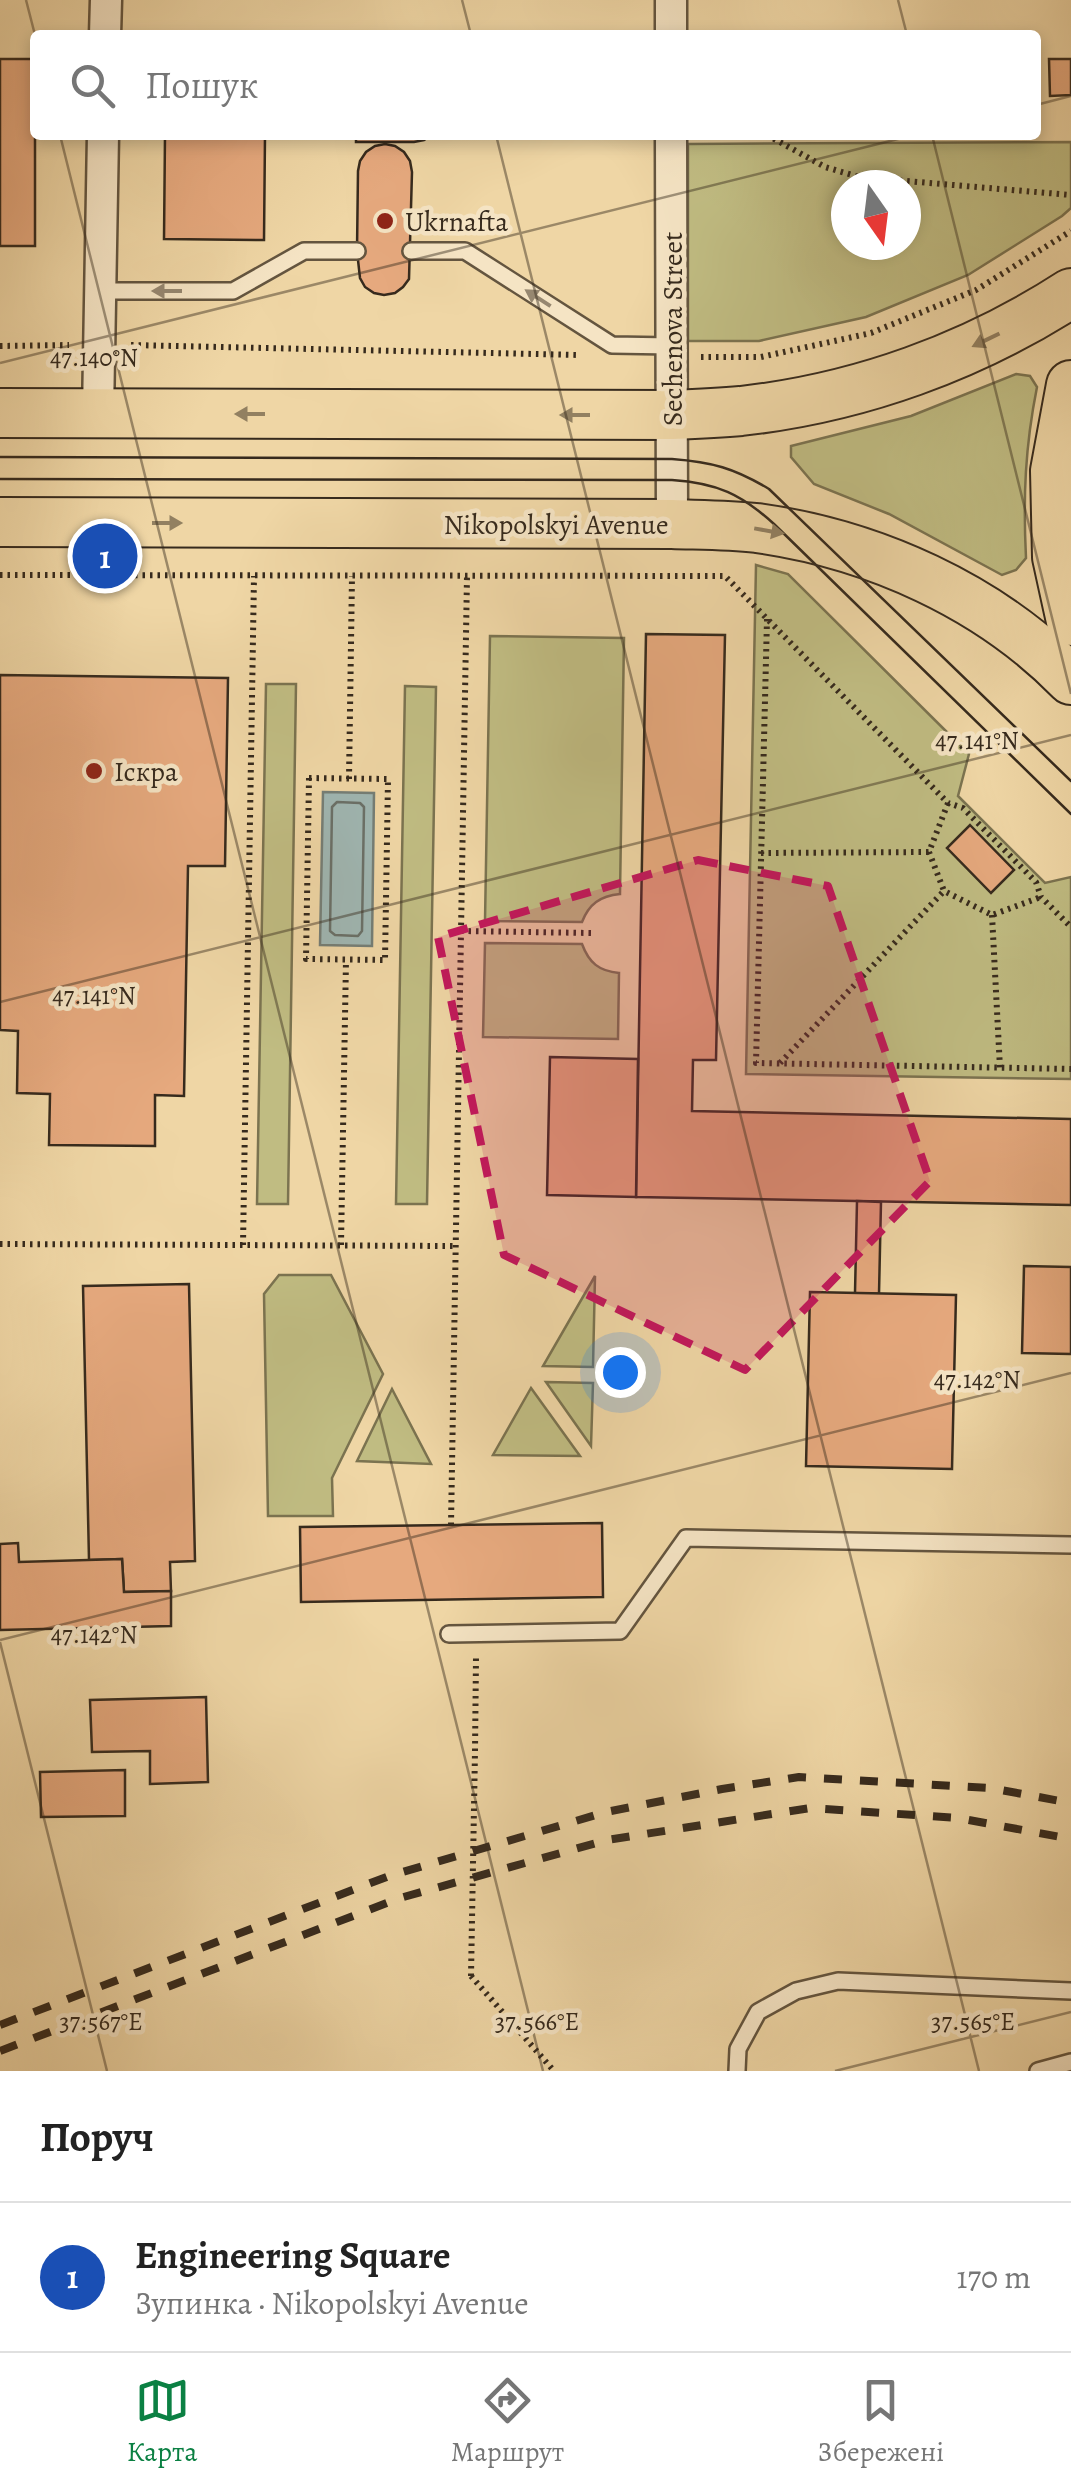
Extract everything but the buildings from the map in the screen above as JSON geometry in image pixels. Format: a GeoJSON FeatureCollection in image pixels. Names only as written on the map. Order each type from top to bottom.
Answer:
{"type":"FeatureCollection","features":[{"type":"Feature","properties":{"kind":"main road"},"geometry":{"type":"LineString","coordinates":[[0,413],[672,415],[740,411],[868,386],[929,366],[988,340],[1071,293]]}},
{"type":"Feature","properties":{"kind":"main road"},"geometry":{"type":"LineString","coordinates":[[1071,385],[1055,471],[1057,558],[1071,622]]}},
{"type":"Feature","properties":{"kind":"main road","name":"Nikopolskyi Avenue"},"geometry":{"type":"LineString","coordinates":[[0,522],[672,524],[755,528],[836,544],[914,572],[987,612],[1071,680]]}},
{"type":"Feature","properties":{"kind":"street"},"geometry":{"type":"LineString","coordinates":[[105,30],[106,0]]}},
{"type":"Feature","properties":{"kind":"street"},"geometry":{"type":"LineString","coordinates":[[670,0],[670,30]]}},
{"type":"Feature","properties":{"kind":"street"},"geometry":{"type":"LineString","coordinates":[[98,413],[103,140]]}},
{"type":"Feature","properties":{"kind":"street","name":"Sechenova Street"},"geometry":{"type":"LineString","coordinates":[[671,140],[672,524]]}},
{"type":"Feature","properties":{"kind":"lane"},"geometry":{"type":"LineString","coordinates":[[100,291],[233,292],[304,251],[358,251]]}},
{"type":"Feature","properties":{"kind":"lane"},"geometry":{"type":"LineString","coordinates":[[412,251],[465,252],[612,345],[672,351]]}},
{"type":"Feature","properties":{"kind":"lane"},"geometry":{"type":"LineString","coordinates":[[449,1634],[620,1631],[686,1538],[1071,1545]]}},
{"type":"Feature","properties":{"kind":"lane"},"geometry":{"type":"LineString","coordinates":[[737,2071],[738,2048],[758,2012],[796,1991],[838,1981],[1071,1990]]}},
{"type":"Feature","properties":{"kind":"lane"},"geometry":{"type":"LineString","coordinates":[[1038,2071],[1071,2062]]}},
{"type":"Feature","properties":{"kind":"path"},"geometry":{"type":"LineString","coordinates":[[777,140],[825,167],[859,177],[1071,195]]}},
{"type":"Feature","properties":{"kind":"path"},"geometry":{"type":"LineString","coordinates":[[672,351],[760,357],[871,333],[976,290],[1071,230]]}},
{"type":"Feature","properties":{"kind":"path"},"geometry":{"type":"LineString","coordinates":[[0,346],[100,344],[593,355]]}},
{"type":"Feature","properties":{"kind":"path"},"geometry":{"type":"LineString","coordinates":[[0,575],[725,576],[948,803],[962,808],[999,844],[1036,882],[1040,897],[1071,926]]}},
{"type":"Feature","properties":{"kind":"path"},"geometry":{"type":"LineString","coordinates":[[243,1245],[254,576]]}},
{"type":"Feature","properties":{"kind":"path"},"geometry":{"type":"LineString","coordinates":[[349,779],[352,576]]}},
{"type":"Feature","properties":{"kind":"path"},"geometry":{"type":"LineString","coordinates":[[451,1526],[467,576]]}},
{"type":"Feature","properties":{"kind":"path"},"geometry":{"type":"LineString","coordinates":[[767,618],[756,1063],[1071,1070]]}},
{"type":"Feature","properties":{"kind":"path"},"geometry":{"type":"LineString","coordinates":[[309,778],[388,779],[385,960],[346,960],[306,959],[309,778]]}},
{"type":"Feature","properties":{"kind":"path"},"geometry":{"type":"LineString","coordinates":[[948,803],[929,852],[944,892],[992,915],[1040,897]]}},
{"type":"Feature","properties":{"kind":"path"},"geometry":{"type":"LineString","coordinates":[[761,853],[929,852]]}},
{"type":"Feature","properties":{"kind":"path"},"geometry":{"type":"LineString","coordinates":[[780,1063],[944,892]]}},
{"type":"Feature","properties":{"kind":"path"},"geometry":{"type":"LineString","coordinates":[[992,915],[1000,1068]]}},
{"type":"Feature","properties":{"kind":"path"},"geometry":{"type":"LineString","coordinates":[[461,932],[591,934]]}},
{"type":"Feature","properties":{"kind":"path"},"geometry":{"type":"LineString","coordinates":[[341,1245],[346,960]]}},
{"type":"Feature","properties":{"kind":"path"},"geometry":{"type":"LineString","coordinates":[[0,1244],[456,1246]]}},
{"type":"Feature","properties":{"kind":"path"},"geometry":{"type":"LineString","coordinates":[[477,1633],[471,1976],[554,2071]]}},
{"type":"Feature","properties":{"kind":"highlighted area"},"geometry":{"type":"Polygon","coordinates":[[[698,860],[828,886],[930,1181],[745,1370],[504,1255],[438,937],[698,860]]]}},
{"type":"Feature","properties":{"kind":"shaded area"},"geometry":{"type":"Polygon","coordinates":[[[1071,142],[1071,208],[968,275],[866,317],[759,341],[688,341],[688,144],[1071,142]]]}},
{"type":"Feature","properties":{"kind":"shaded area"},"geometry":{"type":"Polygon","coordinates":[[[1016,374],[1030,376],[1037,387],[1026,472],[1026,558],[1016,570],[1002,575],[889,514],[814,484],[791,457],[791,446],[911,416],[1016,374]]]}},
{"type":"Feature","properties":{"kind":"shaded area"},"geometry":{"type":"Polygon","coordinates":[[[756,565],[788,574],[969,754],[958,796],[1045,883],[1071,877],[1071,1079],[746,1074],[756,565]]]}},
{"type":"Feature","properties":{"kind":"shaded area"},"geometry":{"type":"Polygon","coordinates":[[[490,636],[624,638],[620,894],[596,902],[582,922],[485,921],[490,636]]]}},
{"type":"Feature","properties":{"kind":"shaded area"},"geometry":{"type":"Polygon","coordinates":[[[266,684],[296,684],[288,1204],[257,1204],[266,684]]]}},
{"type":"Feature","properties":{"kind":"shaded area"},"geometry":{"type":"Polygon","coordinates":[[[405,686],[436,687],[427,1204],[396,1204],[405,686]]]}},
{"type":"Feature","properties":{"kind":"shaded area"},"geometry":{"type":"Polygon","coordinates":[[[485,943],[582,944],[596,965],[619,973],[618,1039],[483,1037],[485,943]]]}},
{"type":"Feature","properties":{"kind":"shaded area"},"geometry":{"type":"Polygon","coordinates":[[[279,1275],[331,1275],[383,1374],[332,1478],[333,1516],[268,1516],[264,1294],[279,1275]]]}},
{"type":"Feature","properties":{"kind":"shaded area"},"geometry":{"type":"Polygon","coordinates":[[[595,1276],[593,1367],[543,1366],[595,1276]]]}},
{"type":"Feature","properties":{"kind":"shaded area"},"geometry":{"type":"Polygon","coordinates":[[[546,1382],[593,1383],[591,1446],[546,1382]]]}},
{"type":"Feature","properties":{"kind":"shaded area"},"geometry":{"type":"Polygon","coordinates":[[[531,1388],[580,1456],[493,1455],[531,1388]]]}},
{"type":"Feature","properties":{"kind":"shaded area"},"geometry":{"type":"Polygon","coordinates":[[[392,1389],[431,1464],[357,1461],[392,1389]]]}},
{"type":"Feature","properties":{"kind":"water"},"geometry":{"type":"Polygon","coordinates":[[[323,792],[374,793],[372,946],[320,945],[323,792]]]}},
{"type":"Feature","properties":{"kind":"tram line"},"geometry":{"type":"LineString","coordinates":[[0,457],[672,459],[722,467],[769,489],[1071,781]]}},
{"type":"Feature","properties":{"kind":"tram line"},"geometry":{"type":"LineString","coordinates":[[0,479],[672,480],[715,487],[739,498],[774,524],[1071,814]]}},
{"type":"Feature","properties":{"kind":"railway"},"geometry":{"type":"LineString","coordinates":[[0,2025],[389,1876],[606,1812],[799,1777],[990,1788],[1071,1803]]}},
{"type":"Feature","properties":{"kind":"railway"},"geometry":{"type":"LineString","coordinates":[[0,2051],[400,1898],[607,1840],[810,1808],[958,1818],[1071,1839]]}},
{"type":"Feature","properties":{"kind":"place","name":"Ukrnafta"},"geometry":{"type":"Point","coordinates":[385,221]}},
{"type":"Feature","properties":{"kind":"place","name":"Engineering Square"},"geometry":{"type":"Point","coordinates":[105,556]}},
{"type":"Feature","properties":{"kind":"place","name":"Іскра"},"geometry":{"type":"Point","coordinates":[94,771]}}]}
